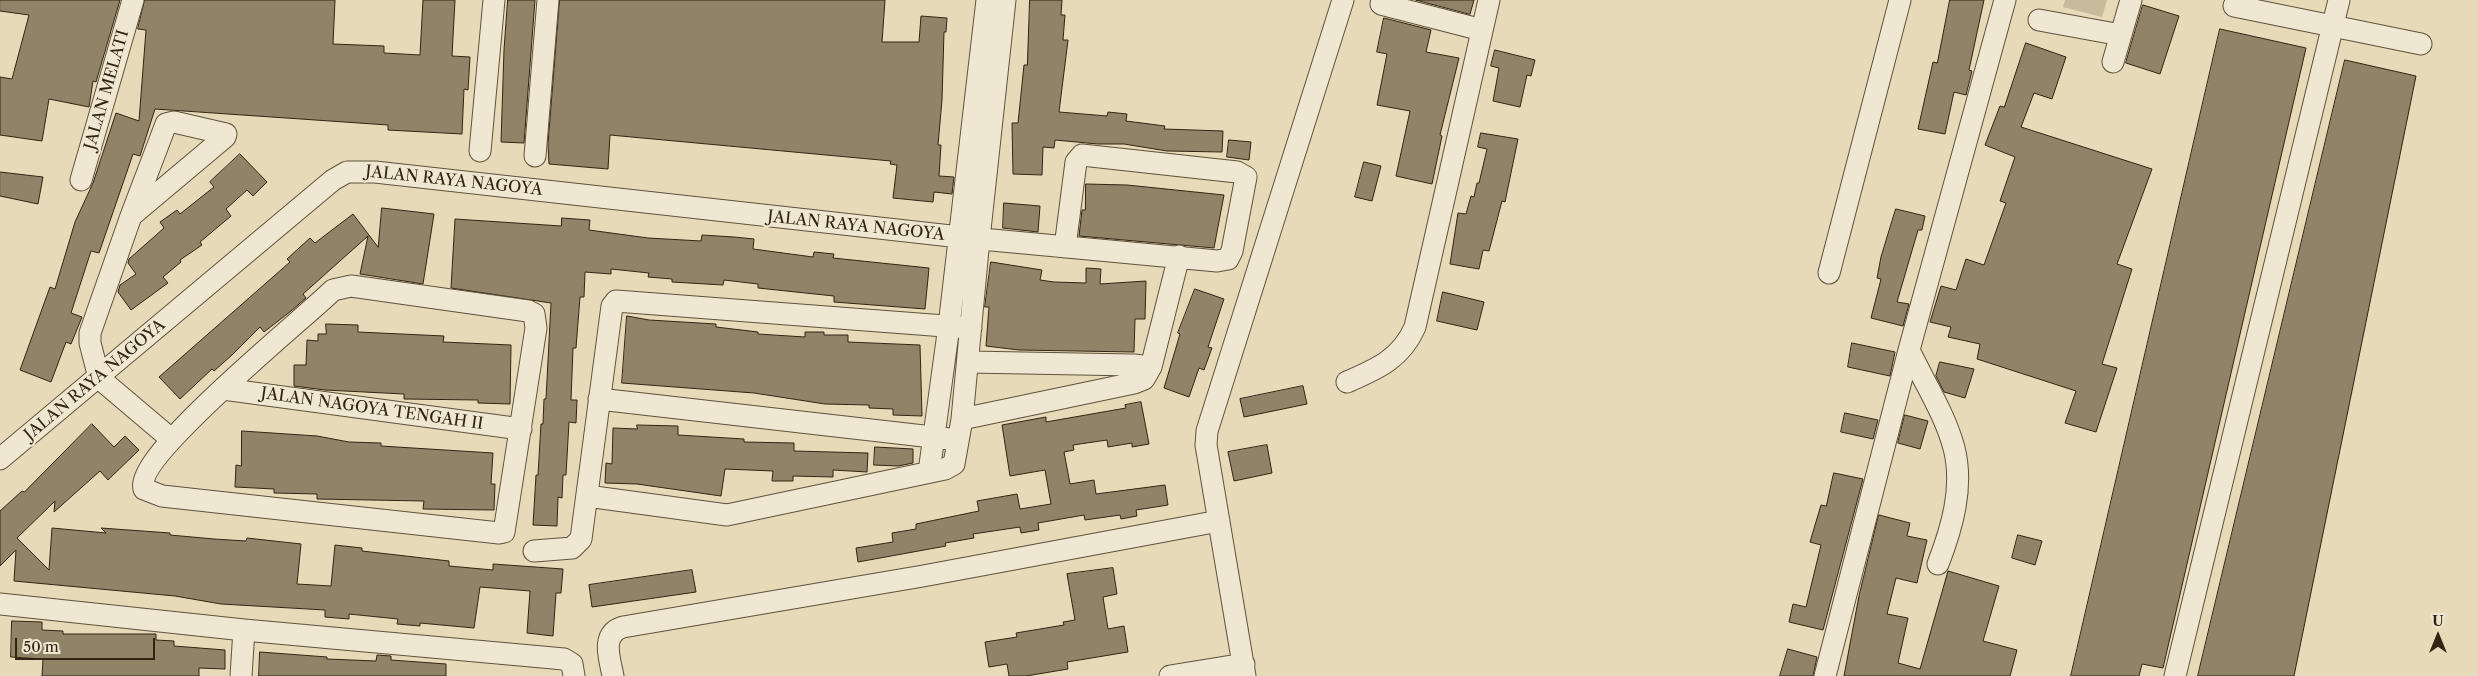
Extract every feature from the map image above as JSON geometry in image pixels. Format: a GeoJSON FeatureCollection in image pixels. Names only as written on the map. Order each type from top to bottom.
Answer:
{"type":"FeatureCollection","features":[{"type":"Feature","properties":{"kind":"street","name":"JALAN MELATI"},"geometry":{"type":"LineString","coordinates":[[81,180],[134,0]]}},
{"type":"Feature","properties":{"kind":"street"},"geometry":{"type":"LineString","coordinates":[[480,151],[494,0]]}},
{"type":"Feature","properties":{"kind":"street"},"geometry":{"type":"LineString","coordinates":[[536,156],[548,0]]}},
{"type":"Feature","properties":{"kind":"street"},"geometry":{"type":"LineString","coordinates":[[587,496],[727,515],[945,470],[954,464],[961,429],[971,328],[969,238],[987,0]]}},
{"type":"Feature","properties":{"kind":"street"},"geometry":{"type":"LineString","coordinates":[[929,472],[949,326],[969,238],[1005,0]]}},
{"type":"Feature","properties":{"kind":"street"},"geometry":{"type":"LineString","coordinates":[[1170,676],[1244,670],[1206,444],[1207,431],[1343,0]]}},
{"type":"Feature","properties":{"kind":"street"},"geometry":{"type":"LineString","coordinates":[[1347,382],[1390,361],[1403,349],[1415,327],[1489,0]]}},
{"type":"Feature","properties":{"kind":"street"},"geometry":{"type":"LineString","coordinates":[[1829,273],[1900,0]]}},
{"type":"Feature","properties":{"kind":"street"},"geometry":{"type":"LineString","coordinates":[[1825,676],[1909,350],[2005,0]]}},
{"type":"Feature","properties":{"kind":"street"},"geometry":{"type":"LineString","coordinates":[[2113,62],[2130,0]]}},
{"type":"Feature","properties":{"kind":"street"},"geometry":{"type":"LineString","coordinates":[[2175,676],[2339,0]]}},
{"type":"Feature","properties":{"kind":"street"},"geometry":{"type":"LineString","coordinates":[[1381,4],[1482,30]]}},
{"type":"Feature","properties":{"kind":"street"},"geometry":{"type":"LineString","coordinates":[[2234,6],[2421,44]]}},
{"type":"Feature","properties":{"kind":"street"},"geometry":{"type":"LineString","coordinates":[[2039,20],[2121,35]]}},
{"type":"Feature","properties":{"kind":"street"},"geometry":{"type":"LineString","coordinates":[[131,216],[226,137],[226,134],[174,122],[166,124],[131,216],[90,334],[90,343],[99,378],[171,439]]}},
{"type":"Feature","properties":{"kind":"street","name":"JALAN RAYA NAGOYA"},"geometry":{"type":"LineString","coordinates":[[0,460],[333,180],[352,171],[969,238],[1065,247],[1179,256],[1217,261],[1223,261],[1230,256],[1246,183],[1244,174],[1082,155],[1076,162],[1065,247]]}},
{"type":"Feature","properties":{"kind":"street"},"geometry":{"type":"LineString","coordinates":[[600,400],[935,437],[1134,383],[1144,378],[1151,367],[1179,256]]}},
{"type":"Feature","properties":{"kind":"street"},"geometry":{"type":"LineString","coordinates":[[351,286],[528,311],[534,314],[536,328],[507,522],[505,530],[500,533],[152,494],[144,489],[144,479],[171,439],[223,389],[333,290],[351,286]]}},
{"type":"Feature","properties":{"kind":"street"},"geometry":{"type":"LineString","coordinates":[[534,551],[554,551],[577,545],[582,536],[612,306],[616,301],[971,328]]}},
{"type":"Feature","properties":{"kind":"street"},"geometry":{"type":"LineString","coordinates":[[1909,350],[1942,418],[1955,458],[1957,476],[1955,504],[1950,532],[1938,564]]}},
{"type":"Feature","properties":{"kind":"street"},"geometry":{"type":"LineString","coordinates":[[968,362],[1134,365],[1151,367]]}},
{"type":"Feature","properties":{"kind":"street","name":"JALAN NAGOYA TENGAH II"},"geometry":{"type":"LineString","coordinates":[[223,389],[521,429]]}},
{"type":"Feature","properties":{"kind":"street"},"geometry":{"type":"LineString","coordinates":[[613,676],[608,642],[614,631],[623,627],[923,576],[1219,521]]}},
{"type":"Feature","properties":{"kind":"street"},"geometry":{"type":"LineString","coordinates":[[0,604],[244,630],[564,658],[572,664],[574,676]]}},
{"type":"Feature","properties":{"kind":"street"},"geometry":{"type":"LineString","coordinates":[[241,676],[244,630]]}},
{"type":"Feature","properties":{"kind":"shaded area"},"geometry":{"type":"Polygon","coordinates":[[[2065,0],[2107,0],[2102,17],[2063,7],[2065,0]]]}},
{"type":"Feature","properties":{"kind":"building"},"geometry":{"type":"Polygon","coordinates":[[[0,0],[120,0],[96,82],[93,81],[89,107],[49,99],[42,141],[0,135],[0,77],[12,79],[29,15],[0,11],[0,0]]]}},
{"type":"Feature","properties":{"kind":"building"},"geometry":{"type":"Polygon","coordinates":[[[145,0],[335,0],[333,44],[384,46],[384,53],[420,55],[423,0],[455,0],[452,56],[470,57],[468,90],[464,89],[462,134],[388,130],[388,125],[155,109],[140,156],[133,154],[99,253],[91,251],[71,313],[82,317],[71,344],[66,342],[51,382],[20,370],[50,287],[55,289],[75,222],[93,183],[116,113],[139,121],[146,30],[138,29],[145,0]]]}},
{"type":"Feature","properties":{"kind":"building"},"geometry":{"type":"Polygon","coordinates":[[[508,0],[535,0],[524,143],[501,142],[504,50],[508,0]]]}},
{"type":"Feature","properties":{"kind":"building"},"geometry":{"type":"Polygon","coordinates":[[[560,0],[885,0],[882,42],[919,42],[921,16],[947,18],[946,32],[944,32],[942,100],[938,145],[941,145],[939,176],[954,177],[952,194],[934,192],[933,202],[893,198],[897,165],[890,164],[891,161],[610,135],[608,169],[549,164],[548,144],[560,0]]]}},
{"type":"Feature","properties":{"kind":"building"},"geometry":{"type":"Polygon","coordinates":[[[1030,0],[1062,0],[1061,15],[1065,15],[1063,40],[1068,40],[1059,112],[1107,116],[1108,112],[1127,114],[1126,121],[1165,126],[1164,129],[1223,131],[1222,152],[1167,151],[1124,144],[1098,144],[1055,140],[1054,148],[1043,147],[1042,175],[1013,174],[1012,123],[1018,123],[1024,65],[1027,65],[1030,0]]]}},
{"type":"Feature","properties":{"kind":"building"},"geometry":{"type":"Polygon","coordinates":[[[1416,0],[1474,0],[1470,14],[1416,0]]]}},
{"type":"Feature","properties":{"kind":"building"},"geometry":{"type":"Polygon","coordinates":[[[1950,0],[1984,0],[1969,70],[1972,71],[1966,95],[1954,92],[1945,134],[1918,129],[1933,62],[1937,63],[1950,0]]]}},
{"type":"Feature","properties":{"kind":"building"},"geometry":{"type":"Polygon","coordinates":[[[2143,5],[2179,16],[2160,74],[2126,63],[2143,5]]]}},
{"type":"Feature","properties":{"kind":"building"},"geometry":{"type":"Polygon","coordinates":[[[1384,18],[1431,30],[1426,52],[1459,58],[1440,135],[1442,136],[1432,184],[1396,176],[1410,111],[1377,105],[1387,54],[1377,52],[1384,18]]]}},
{"type":"Feature","properties":{"kind":"building"},"geometry":{"type":"Polygon","coordinates":[[[2220,29],[2306,48],[2163,668],[2142,664],[2139,676],[2071,676],[2220,29]]]}},
{"type":"Feature","properties":{"kind":"building"},"geometry":{"type":"Polygon","coordinates":[[[2026,43],[2066,57],[2052,99],[2034,93],[2021,127],[2152,169],[2117,264],[2132,269],[2102,364],[2117,368],[2096,432],[2065,423],[2076,391],[1977,359],[1980,344],[1948,337],[1951,327],[1930,322],[1941,286],[1956,290],[1966,259],[1984,265],[2006,203],[2000,201],[2015,157],[1985,145],[2000,106],[2004,107],[2026,43]]]}},
{"type":"Feature","properties":{"kind":"building"},"geometry":{"type":"Polygon","coordinates":[[[1495,50],[1535,60],[1531,76],[1527,75],[1520,107],[1493,101],[1499,68],[1491,66],[1495,50]]]}},
{"type":"Feature","properties":{"kind":"building"},"geometry":{"type":"Polygon","coordinates":[[[2345,60],[2416,76],[2294,676],[2198,676],[2345,60]]]}},
{"type":"Feature","properties":{"kind":"building"},"geometry":{"type":"Polygon","coordinates":[[[1481,133],[1518,139],[1505,202],[1502,201],[1489,251],[1483,250],[1479,269],[1450,264],[1458,213],[1466,214],[1471,196],[1474,197],[1477,183],[1479,183],[1487,149],[1478,147],[1481,133]]]}},
{"type":"Feature","properties":{"kind":"building"},"geometry":{"type":"Polygon","coordinates":[[[1229,140],[1251,142],[1249,160],[1227,157],[1229,140]]]}},
{"type":"Feature","properties":{"kind":"building"},"geometry":{"type":"Polygon","coordinates":[[[240,154],[267,182],[253,196],[247,190],[226,209],[231,216],[200,242],[202,245],[180,260],[181,262],[163,277],[168,283],[131,310],[118,292],[120,285],[136,274],[128,263],[129,259],[164,228],[160,222],[177,210],[180,214],[214,187],[210,182],[240,154]]]}},
{"type":"Feature","properties":{"kind":"building"},"geometry":{"type":"Polygon","coordinates":[[[1364,162],[1381,166],[1372,201],[1355,197],[1364,162]]]}},
{"type":"Feature","properties":{"kind":"building"},"geometry":{"type":"Polygon","coordinates":[[[0,172],[43,177],[38,204],[0,196],[0,172]]]}},
{"type":"Feature","properties":{"kind":"building"},"geometry":{"type":"Polygon","coordinates":[[[1086,184],[1127,185],[1224,195],[1214,248],[1079,236],[1082,210],[1085,210],[1086,184]]]}},
{"type":"Feature","properties":{"kind":"building"},"geometry":{"type":"Polygon","coordinates":[[[1004,203],[1040,206],[1038,232],[1003,228],[1004,203]]]}},
{"type":"Feature","properties":{"kind":"building"},"geometry":{"type":"Polygon","coordinates":[[[382,208],[434,214],[423,284],[360,274],[368,236],[303,294],[306,298],[264,332],[260,327],[232,355],[214,371],[212,369],[180,399],[159,377],[290,262],[287,259],[310,238],[315,243],[353,214],[378,247],[382,208]]]}},
{"type":"Feature","properties":{"kind":"building"},"geometry":{"type":"Polygon","coordinates":[[[1896,209],[1925,216],[1922,230],[1918,230],[1897,302],[1909,304],[1903,326],[1871,318],[1881,279],[1877,278],[1881,257],[1896,209]]]}},
{"type":"Feature","properties":{"kind":"building"},"geometry":{"type":"Polygon","coordinates":[[[562,218],[590,220],[589,230],[648,238],[701,241],[702,235],[754,239],[753,249],[813,257],[814,252],[834,254],[833,258],[929,268],[925,309],[834,302],[834,296],[758,288],[758,284],[724,280],[723,285],[672,282],[672,279],[648,277],[649,273],[611,269],[611,274],[585,272],[584,297],[580,297],[576,348],[573,348],[571,400],[577,400],[576,423],[569,422],[566,475],[563,475],[562,498],[558,497],[557,526],[533,525],[541,424],[543,424],[544,399],[546,399],[551,303],[451,288],[455,219],[561,226],[562,218]]]}},
{"type":"Feature","properties":{"kind":"building"},"geometry":{"type":"Polygon","coordinates":[[[991,262],[1042,270],[1040,280],[1054,282],[1086,283],[1086,268],[1101,269],[1100,284],[1146,281],[1145,319],[1135,319],[1134,352],[1019,350],[986,346],[989,307],[985,307],[991,262]]]}},
{"type":"Feature","properties":{"kind":"building"},"geometry":{"type":"Polygon","coordinates":[[[1195,289],[1224,299],[1208,347],[1212,348],[1204,370],[1199,368],[1189,397],[1164,388],[1180,334],[1178,333],[1195,289]]]}},
{"type":"Feature","properties":{"kind":"building"},"geometry":{"type":"Polygon","coordinates":[[[1443,292],[1484,302],[1477,330],[1437,321],[1443,292]]]}},
{"type":"Feature","properties":{"kind":"building"},"geometry":{"type":"Polygon","coordinates":[[[627,316],[649,320],[716,324],[716,327],[758,332],[758,334],[805,337],[805,332],[824,332],[824,335],[848,335],[848,342],[920,345],[922,416],[893,415],[893,409],[869,408],[869,405],[825,404],[754,393],[622,383],[627,316]]]}},
{"type":"Feature","properties":{"kind":"building"},"geometry":{"type":"Polygon","coordinates":[[[326,324],[358,325],[358,332],[444,336],[443,342],[511,345],[510,404],[478,403],[478,400],[404,399],[404,394],[325,390],[294,386],[294,365],[306,365],[307,340],[318,341],[318,334],[326,334],[326,324]]]}},
{"type":"Feature","properties":{"kind":"building"},"geometry":{"type":"Polygon","coordinates":[[[1852,343],[1895,352],[1890,376],[1848,367],[1852,343]]]}},
{"type":"Feature","properties":{"kind":"building"},"geometry":{"type":"Polygon","coordinates":[[[1940,362],[1974,369],[1965,398],[1944,392],[1936,376],[1940,362]]]}},
{"type":"Feature","properties":{"kind":"building"},"geometry":{"type":"Polygon","coordinates":[[[1303,386],[1307,404],[1244,417],[1240,399],[1303,386]]]}},
{"type":"Feature","properties":{"kind":"building"},"geometry":{"type":"Polygon","coordinates":[[[1141,402],[1149,444],[1132,447],[1132,443],[1108,447],[1107,440],[1073,445],[1074,450],[1064,452],[1070,484],[1094,480],[1096,494],[1165,485],[1168,505],[1136,510],[1137,516],[1121,519],[1120,515],[1085,520],[1084,515],[1038,523],[1039,530],[1021,533],[1020,527],[973,534],[974,538],[945,543],[946,546],[858,562],[856,548],[893,542],[892,533],[916,529],[916,524],[979,511],[977,501],[1017,494],[1020,509],[1051,504],[1045,470],[1010,476],[1002,425],[1046,417],[1046,422],[1126,408],[1125,405],[1141,402]]]}},
{"type":"Feature","properties":{"kind":"building"},"geometry":{"type":"Polygon","coordinates":[[[1845,413],[1878,420],[1873,439],[1841,432],[1845,413]]]}},
{"type":"Feature","properties":{"kind":"building"},"geometry":{"type":"Polygon","coordinates":[[[1905,415],[1928,421],[1920,449],[1898,443],[1905,415]]]}},
{"type":"Feature","properties":{"kind":"building"},"geometry":{"type":"Polygon","coordinates":[[[92,424],[114,447],[125,436],[139,450],[108,480],[100,471],[54,512],[55,501],[17,538],[49,570],[52,528],[106,533],[101,528],[170,533],[170,535],[214,539],[246,541],[247,538],[301,544],[297,584],[331,586],[335,545],[362,548],[362,551],[449,561],[449,566],[493,570],[493,564],[563,569],[561,593],[556,593],[553,636],[527,633],[530,591],[480,587],[474,628],[420,623],[420,626],[397,624],[398,619],[349,614],[349,619],[325,617],[325,610],[221,604],[175,596],[14,581],[16,550],[0,566],[0,511],[22,491],[24,492],[92,424]]]}},
{"type":"Feature","properties":{"kind":"building"},"geometry":{"type":"Polygon","coordinates":[[[637,425],[678,426],[678,435],[744,439],[744,442],[794,443],[794,451],[868,453],[867,472],[833,470],[833,477],[793,476],[793,481],[772,481],[773,471],[725,469],[721,496],[637,484],[605,483],[606,463],[612,464],[613,428],[637,429],[637,425]]]}},
{"type":"Feature","properties":{"kind":"building"},"geometry":{"type":"Polygon","coordinates":[[[242,431],[317,436],[349,442],[381,443],[381,446],[493,453],[491,484],[495,484],[494,510],[423,509],[424,501],[317,499],[317,494],[274,493],[274,489],[235,487],[236,465],[241,466],[242,431]]]}},
{"type":"Feature","properties":{"kind":"building"},"geometry":{"type":"Polygon","coordinates":[[[1267,445],[1272,473],[1234,481],[1228,452],[1267,445]]]}},
{"type":"Feature","properties":{"kind":"building"},"geometry":{"type":"Polygon","coordinates":[[[875,447],[913,449],[913,463],[898,466],[874,465],[875,447]]]}},
{"type":"Feature","properties":{"kind":"building"},"geometry":{"type":"Polygon","coordinates":[[[1834,473],[1863,479],[1823,630],[1789,622],[1793,604],[1806,607],[1821,545],[1810,542],[1821,505],[1826,506],[1834,473]]]}},
{"type":"Feature","properties":{"kind":"building"},"geometry":{"type":"Polygon","coordinates":[[[1879,515],[1910,523],[1907,536],[1927,540],[1917,583],[1896,578],[1887,614],[1908,618],[1898,663],[1920,669],[1948,571],[1999,586],[1983,641],[2017,650],[2010,676],[1844,676],[1859,596],[1879,515]]]}},
{"type":"Feature","properties":{"kind":"building"},"geometry":{"type":"Polygon","coordinates":[[[2018,535],[2042,541],[2035,565],[2012,558],[2018,535]]]}},
{"type":"Feature","properties":{"kind":"building"},"geometry":{"type":"Polygon","coordinates":[[[1113,568],[1117,594],[1103,597],[1108,629],[1124,626],[1128,652],[1067,662],[1068,669],[1026,676],[1009,676],[1007,664],[989,667],[985,642],[1017,637],[1016,633],[1064,625],[1063,622],[1075,620],[1067,574],[1113,568]]]}},
{"type":"Feature","properties":{"kind":"building"},"geometry":{"type":"Polygon","coordinates":[[[692,570],[696,592],[592,607],[589,585],[692,570]]]}},
{"type":"Feature","properties":{"kind":"building"},"geometry":{"type":"Polygon","coordinates":[[[12,621],[42,622],[42,630],[63,631],[63,634],[156,634],[156,640],[174,641],[174,646],[225,650],[225,669],[199,668],[199,676],[42,676],[43,659],[11,657],[12,621]]]}},
{"type":"Feature","properties":{"kind":"building"},"geometry":{"type":"Polygon","coordinates":[[[1788,649],[1817,657],[1813,676],[1780,676],[1788,649]]]}},
{"type":"Feature","properties":{"kind":"building"},"geometry":{"type":"Polygon","coordinates":[[[260,652],[327,657],[327,659],[376,661],[377,655],[391,656],[391,660],[446,664],[446,676],[259,676],[260,652]]]}}]}
